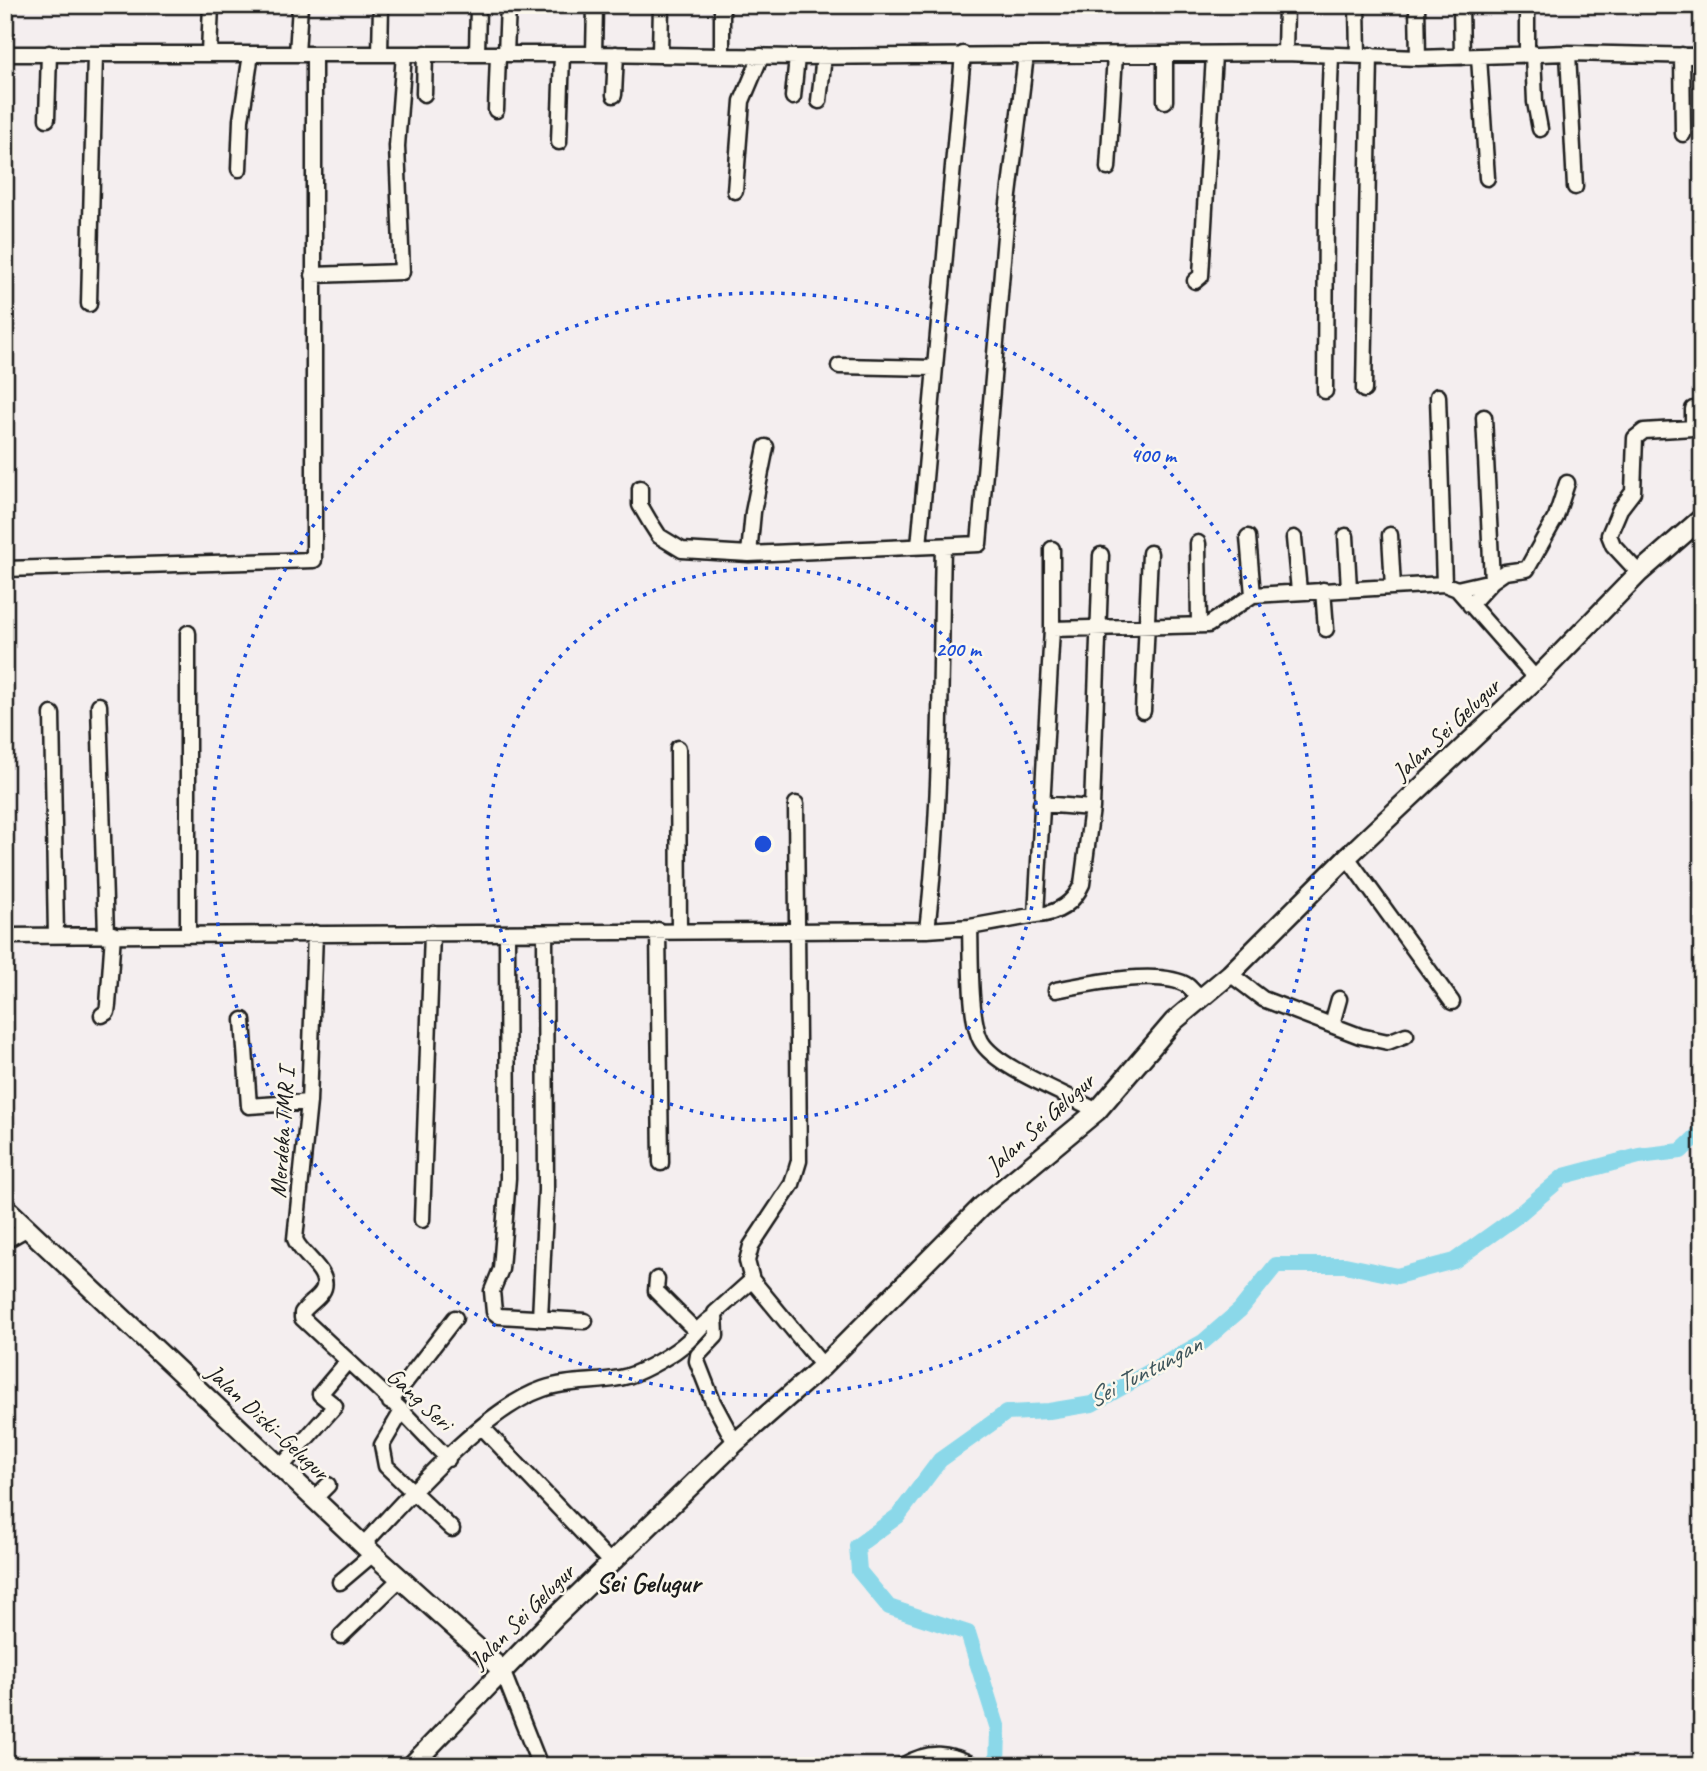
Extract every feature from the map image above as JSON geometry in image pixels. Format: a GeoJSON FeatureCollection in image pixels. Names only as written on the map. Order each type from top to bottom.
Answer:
{"type":"FeatureCollection","features":[{"type":"Feature","properties":{"kind":"main road","name":"Jalan Sei Gelugur"},"geometry":{"type":"LineString","coordinates":[[411,1766],[502,1670],[735,1443],[824,1366],[982,1206],[1097,1111],[1149,1046],[1199,998],[1230,974],[1347,856],[1536,679],[1639,573],[1702,518]]}},
{"type":"Feature","properties":{"kind":"main road","name":"Jalan Diski–Gelugur"},"geometry":{"type":"LineString","coordinates":[[5,1207],[368,1550],[502,1670]]}},
{"type":"Feature","properties":{"kind":"street"},"geometry":{"type":"LineString","coordinates":[[209,53],[211,5]]}},
{"type":"Feature","properties":{"kind":"street"},"geometry":{"type":"LineString","coordinates":[[297,54],[300,5]]}},
{"type":"Feature","properties":{"kind":"street"},"geometry":{"type":"LineString","coordinates":[[380,54],[381,5]]}},
{"type":"Feature","properties":{"kind":"street"},"geometry":{"type":"LineString","coordinates":[[477,54],[478,5]]}},
{"type":"Feature","properties":{"kind":"street"},"geometry":{"type":"LineString","coordinates":[[496,110],[508,5]]}},
{"type":"Feature","properties":{"kind":"street"},"geometry":{"type":"LineString","coordinates":[[594,54],[595,5]]}},
{"type":"Feature","properties":{"kind":"street"},"geometry":{"type":"LineString","coordinates":[[660,54],[662,5]]}},
{"type":"Feature","properties":{"kind":"street"},"geometry":{"type":"LineString","coordinates":[[722,5],[722,54]]}},
{"type":"Feature","properties":{"kind":"street"},"geometry":{"type":"LineString","coordinates":[[1285,54],[1286,5]]}},
{"type":"Feature","properties":{"kind":"street"},"geometry":{"type":"LineString","coordinates":[[1357,5],[1364,55],[1364,390]]}},
{"type":"Feature","properties":{"kind":"street"},"geometry":{"type":"LineString","coordinates":[[1417,5],[1418,58]]}},
{"type":"Feature","properties":{"kind":"street"},"geometry":{"type":"LineString","coordinates":[[1461,5],[1462,57]]}},
{"type":"Feature","properties":{"kind":"street"},"geometry":{"type":"LineString","coordinates":[[1527,5],[1535,102],[1540,129]]}},
{"type":"Feature","properties":{"kind":"street"},"geometry":{"type":"LineString","coordinates":[[1568,52],[1575,187]]}},
{"type":"Feature","properties":{"kind":"street"},"geometry":{"type":"LineString","coordinates":[[5,54],[722,54],[797,57],[1285,54],[1418,58],[1568,52],[1702,56]]}},
{"type":"Feature","properties":{"kind":"street"},"geometry":{"type":"LineString","coordinates":[[47,119],[49,53]]}},
{"type":"Feature","properties":{"kind":"street"},"geometry":{"type":"LineString","coordinates":[[424,94],[425,53]]}},
{"type":"Feature","properties":{"kind":"street"},"geometry":{"type":"LineString","coordinates":[[89,304],[95,54]]}},
{"type":"Feature","properties":{"kind":"street"},"geometry":{"type":"LineString","coordinates":[[239,169],[241,120],[251,54]]}},
{"type":"Feature","properties":{"kind":"street"},"geometry":{"type":"LineString","coordinates":[[5,569],[314,559],[314,54]]}},
{"type":"Feature","properties":{"kind":"street"},"geometry":{"type":"LineString","coordinates":[[313,275],[402,272],[397,146],[404,54]]}},
{"type":"Feature","properties":{"kind":"street"},"geometry":{"type":"LineString","coordinates":[[559,142],[562,54]]}},
{"type":"Feature","properties":{"kind":"street"},"geometry":{"type":"LineString","coordinates":[[614,95],[616,54]]}},
{"type":"Feature","properties":{"kind":"street"},"geometry":{"type":"LineString","coordinates":[[919,546],[963,54]]}},
{"type":"Feature","properties":{"kind":"street"},"geometry":{"type":"LineString","coordinates":[[640,488],[640,505],[650,522],[659,536],[677,549],[750,554],[974,546],[981,540],[1007,212],[1026,54]]}},
{"type":"Feature","properties":{"kind":"street"},"geometry":{"type":"LineString","coordinates":[[1108,168],[1115,55]]}},
{"type":"Feature","properties":{"kind":"street"},"geometry":{"type":"LineString","coordinates":[[1195,281],[1201,276],[1214,55]]}},
{"type":"Feature","properties":{"kind":"street"},"geometry":{"type":"LineString","coordinates":[[1325,391],[1326,202],[1331,55]]}},
{"type":"Feature","properties":{"kind":"street"},"geometry":{"type":"LineString","coordinates":[[1682,55],[1684,134]]}},
{"type":"Feature","properties":{"kind":"street"},"geometry":{"type":"LineString","coordinates":[[735,191],[741,101],[761,56]]}},
{"type":"Feature","properties":{"kind":"street"},"geometry":{"type":"LineString","coordinates":[[819,101],[824,56]]}},
{"type":"Feature","properties":{"kind":"street"},"geometry":{"type":"LineString","coordinates":[[1165,56],[1165,102]]}},
{"type":"Feature","properties":{"kind":"street"},"geometry":{"type":"LineString","coordinates":[[793,97],[797,57]]}},
{"type":"Feature","properties":{"kind":"street"},"geometry":{"type":"LineString","coordinates":[[1479,57],[1487,178]]}},
{"type":"Feature","properties":{"kind":"street"},"geometry":{"type":"LineString","coordinates":[[839,366],[934,368]]}},
{"type":"Feature","properties":{"kind":"street"},"geometry":{"type":"LineString","coordinates":[[1438,396],[1451,587],[1536,679]]}},
{"type":"Feature","properties":{"kind":"street"},"geometry":{"type":"LineString","coordinates":[[1639,573],[1613,545],[1609,535],[1616,515],[1633,492],[1635,438],[1644,430],[1693,428],[1693,409]]}},
{"type":"Feature","properties":{"kind":"street"},"geometry":{"type":"LineString","coordinates":[[1483,417],[1492,581]]}},
{"type":"Feature","properties":{"kind":"street"},"geometry":{"type":"LineString","coordinates":[[750,554],[753,512],[766,447]]}},
{"type":"Feature","properties":{"kind":"street"},"geometry":{"type":"LineString","coordinates":[[1470,605],[1492,581],[1505,572],[1524,571],[1534,559],[1556,517],[1567,483]]}},
{"type":"Feature","properties":{"kind":"street"},"geometry":{"type":"LineString","coordinates":[[1390,535],[1393,587]]}},
{"type":"Feature","properties":{"kind":"street"},"geometry":{"type":"LineString","coordinates":[[1346,536],[1349,588]]}},
{"type":"Feature","properties":{"kind":"street"},"geometry":{"type":"LineString","coordinates":[[1248,537],[1253,595]]}},
{"type":"Feature","properties":{"kind":"street"},"geometry":{"type":"LineString","coordinates":[[1294,538],[1299,591]]}},
{"type":"Feature","properties":{"kind":"street"},"geometry":{"type":"LineString","coordinates":[[1198,544],[1199,625]]}},
{"type":"Feature","properties":{"kind":"street"},"geometry":{"type":"LineString","coordinates":[[927,930],[933,880],[940,715],[943,547]]}},
{"type":"Feature","properties":{"kind":"street"},"geometry":{"type":"LineString","coordinates":[[1036,915],[1052,629],[1052,549]]}},
{"type":"Feature","properties":{"kind":"street"},"geometry":{"type":"LineString","coordinates":[[1143,710],[1150,553]]}},
{"type":"Feature","properties":{"kind":"street"},"geometry":{"type":"LineString","coordinates":[[5,936],[927,930],[970,927],[1058,911],[1078,893],[1082,884],[1093,808],[1096,628],[1101,555]]}},
{"type":"Feature","properties":{"kind":"street"},"geometry":{"type":"LineString","coordinates":[[1052,629],[1213,624],[1253,595],[1349,588],[1451,587],[1492,581]]}},
{"type":"Feature","properties":{"kind":"street"},"geometry":{"type":"LineString","coordinates":[[1323,590],[1326,629]]}},
{"type":"Feature","properties":{"kind":"street"},"geometry":{"type":"LineString","coordinates":[[188,634],[188,933]]}},
{"type":"Feature","properties":{"kind":"street"},"geometry":{"type":"LineString","coordinates":[[99,705],[109,935],[108,1005],[107,1012],[102,1015]]}},
{"type":"Feature","properties":{"kind":"street"},"geometry":{"type":"LineString","coordinates":[[52,714],[56,936]]}},
{"type":"Feature","properties":{"kind":"street"},"geometry":{"type":"LineString","coordinates":[[678,748],[679,930]]}},
{"type":"Feature","properties":{"kind":"street"},"geometry":{"type":"LineString","coordinates":[[796,804],[799,1161],[792,1184],[751,1246],[747,1261],[752,1280],[824,1366]]}},
{"type":"Feature","properties":{"kind":"street"},"geometry":{"type":"LineString","coordinates":[[1041,804],[1093,808]]}},
{"type":"Feature","properties":{"kind":"street"},"geometry":{"type":"LineString","coordinates":[[1347,856],[1452,1002]]}},
{"type":"Feature","properties":{"kind":"street"},"geometry":{"type":"LineString","coordinates":[[970,927],[975,1026],[981,1042],[999,1059],[1097,1111]]}},
{"type":"Feature","properties":{"kind":"street"},"geometry":{"type":"LineString","coordinates":[[657,930],[660,1163]]}},
{"type":"Feature","properties":{"kind":"street","name":"Merdeka TMR I"},"geometry":{"type":"LineString","coordinates":[[302,1318],[304,1309],[321,1293],[324,1283],[323,1276],[298,1248],[295,1239],[309,1102],[315,933]]}},
{"type":"Feature","properties":{"kind":"street"},"geometry":{"type":"LineString","coordinates":[[422,1220],[432,933]]}},
{"type":"Feature","properties":{"kind":"street"},"geometry":{"type":"LineString","coordinates":[[540,1318],[546,1190],[545,933]]}},
{"type":"Feature","properties":{"kind":"street"},"geometry":{"type":"LineString","coordinates":[[507,934],[507,1213],[501,1269],[492,1291],[492,1304],[499,1317],[584,1321]]}},
{"type":"Feature","properties":{"kind":"street"},"geometry":{"type":"LineString","coordinates":[[1230,974],[1263,999],[1360,1036],[1388,1042],[1406,1035]]}},
{"type":"Feature","properties":{"kind":"street"},"geometry":{"type":"LineString","coordinates":[[1056,990],[1119,979],[1171,980],[1188,985],[1199,998]]}},
{"type":"Feature","properties":{"kind":"street"},"geometry":{"type":"LineString","coordinates":[[1332,1024],[1339,999]]}},
{"type":"Feature","properties":{"kind":"street"},"geometry":{"type":"LineString","coordinates":[[243,1020],[249,1105],[309,1102]]}},
{"type":"Feature","properties":{"kind":"street"},"geometry":{"type":"LineString","coordinates":[[5,1241],[28,1228]]}},
{"type":"Feature","properties":{"kind":"street"},"geometry":{"type":"LineString","coordinates":[[657,1279],[656,1291],[695,1331]]}},
{"type":"Feature","properties":{"kind":"street"},"geometry":{"type":"LineString","coordinates":[[448,1459],[501,1409],[542,1389],[566,1382],[628,1376],[686,1343],[695,1331],[715,1316],[719,1308],[752,1280]]}},
{"type":"Feature","properties":{"kind":"street"},"geometry":{"type":"LineString","coordinates":[[715,1316],[716,1336],[698,1355],[697,1361],[713,1402],[735,1443]]}},
{"type":"Feature","properties":{"kind":"street","name":"Gang Seri"},"geometry":{"type":"LineString","coordinates":[[302,1318],[448,1459],[411,1493],[340,1582]]}},
{"type":"Feature","properties":{"kind":"street"},"geometry":{"type":"LineString","coordinates":[[452,1529],[411,1493],[386,1466],[382,1453],[396,1407],[455,1318]]}},
{"type":"Feature","properties":{"kind":"street"},"geometry":{"type":"LineString","coordinates":[[281,1467],[335,1406],[320,1394],[347,1362]]}},
{"type":"Feature","properties":{"kind":"street"},"geometry":{"type":"LineString","coordinates":[[482,1427],[611,1563]]}},
{"type":"Feature","properties":{"kind":"street"},"geometry":{"type":"LineString","coordinates":[[314,1499],[328,1485]]}},
{"type":"Feature","properties":{"kind":"street"},"geometry":{"type":"LineString","coordinates":[[341,1636],[400,1579]]}},
{"type":"Feature","properties":{"kind":"street"},"geometry":{"type":"LineString","coordinates":[[502,1670],[540,1766]]}},
{"type":"Feature","properties":{"kind":"street"},"geometry":{"type":"LineString","coordinates":[[902,1766],[937,1753],[960,1758],[975,1766]]}},
{"type":"Feature","properties":{"kind":"waterway","name":"Sei Tuntungan"},"geometry":{"type":"LineString","coordinates":[[997,1766],[998,1729],[968,1633],[889,1607],[859,1571],[857,1546],[898,1516],[940,1460],[1006,1413],[1049,1411],[1092,1404],[1203,1342],[1240,1310],[1276,1265],[1345,1265],[1397,1276],[1454,1261],[1517,1216],[1564,1176],[1639,1156],[1681,1151],[1702,1131]]}},
{"type":"Feature","properties":{"kind":"district","name":"Sei Gelugur"},"geometry":{"type":"Point","coordinates":[648,1582]}}]}
